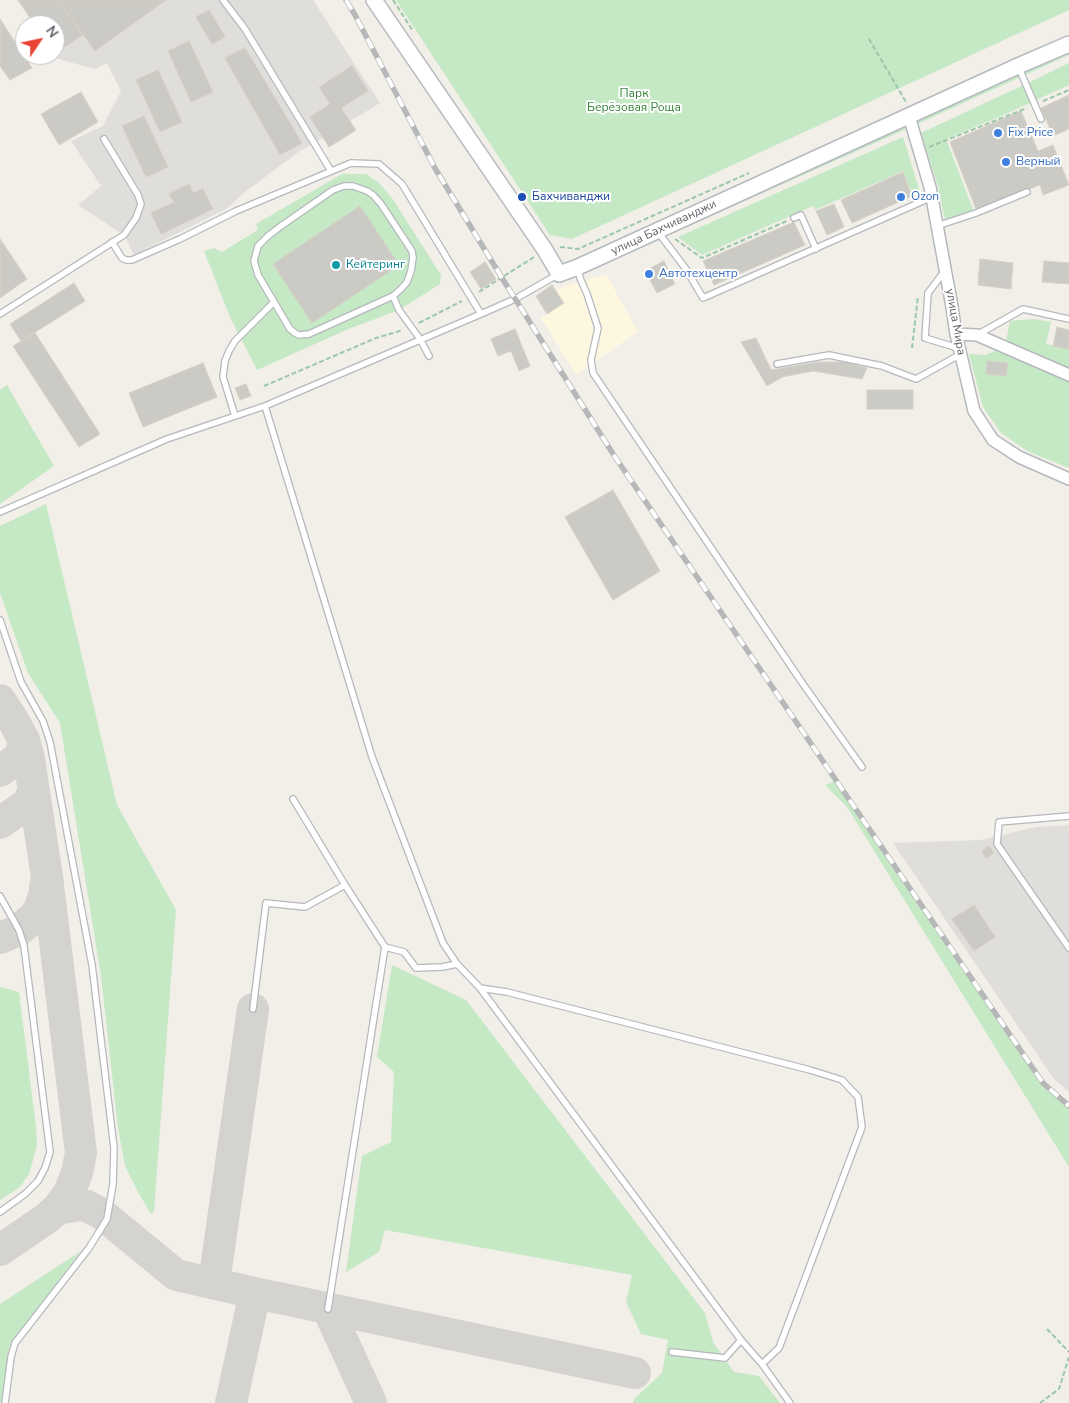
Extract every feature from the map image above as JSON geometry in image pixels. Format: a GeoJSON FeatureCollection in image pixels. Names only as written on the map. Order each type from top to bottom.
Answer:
{"type":"FeatureCollection","features":[{"type":"Feature","properties":{"kind":"main road"},"geometry":{"type":"LineString","coordinates":[[374,0],[540,242],[559,274]]}},
{"type":"Feature","properties":{"kind":"main road","name":"улица Бахчиванджи"},"geometry":{"type":"LineString","coordinates":[[559,274],[663,233],[907,110],[1069,44]]}},
{"type":"Feature","properties":{"kind":"street","name":"улица Мира"},"geometry":{"type":"LineString","coordinates":[[907,110],[932,196],[956,334],[974,411],[993,440],[1019,457],[1069,479]]}},
{"type":"Feature","properties":{"kind":"street"},"geometry":{"type":"LineString","coordinates":[[956,334],[977,335],[1069,375]]}},
{"type":"Feature","properties":{"kind":"lane"},"geometry":{"type":"LineString","coordinates":[[223,0],[245,29],[331,171]]}},
{"type":"Feature","properties":{"kind":"lane"},"geometry":{"type":"LineString","coordinates":[[1018,66],[1041,119]]}},
{"type":"Feature","properties":{"kind":"lane"},"geometry":{"type":"LineString","coordinates":[[0,314],[124,235],[136,218],[141,204],[138,194],[104,140]]}},
{"type":"Feature","properties":{"kind":"lane"},"geometry":{"type":"LineString","coordinates":[[112,242],[122,258],[132,260],[236,211],[350,163],[379,164],[402,184],[481,314]]}},
{"type":"Feature","properties":{"kind":"lane"},"geometry":{"type":"LineString","coordinates":[[344,186],[353,186],[373,195],[412,251],[414,258],[411,271],[402,289],[392,296],[309,334],[295,334],[274,302],[258,274],[254,261],[258,246],[281,226],[332,190],[344,186]]}},
{"type":"Feature","properties":{"kind":"lane"},"geometry":{"type":"LineString","coordinates":[[937,226],[976,213],[1026,192]]}},
{"type":"Feature","properties":{"kind":"lane"},"geometry":{"type":"LineString","coordinates":[[663,233],[703,298],[932,196]]}},
{"type":"Feature","properties":{"kind":"lane"},"geometry":{"type":"LineString","coordinates":[[794,218],[801,215],[816,249]]}},
{"type":"Feature","properties":{"kind":"lane"},"geometry":{"type":"LineString","coordinates":[[578,268],[598,328],[591,360],[593,373],[862,767]]}},
{"type":"Feature","properties":{"kind":"lane"},"geometry":{"type":"LineString","coordinates":[[946,270],[928,293],[926,338],[960,351]]}},
{"type":"Feature","properties":{"kind":"lane"},"geometry":{"type":"LineString","coordinates":[[0,512],[167,439],[265,406],[481,314],[516,298],[559,274]]}},
{"type":"Feature","properties":{"kind":"lane"},"geometry":{"type":"LineString","coordinates":[[392,296],[429,356]]}},
{"type":"Feature","properties":{"kind":"lane"},"geometry":{"type":"LineString","coordinates":[[235,416],[222,377],[225,361],[235,341],[274,302]]}},
{"type":"Feature","properties":{"kind":"lane"},"geometry":{"type":"LineString","coordinates":[[977,335],[1024,310],[1069,319]]}},
{"type":"Feature","properties":{"kind":"lane"},"geometry":{"type":"LineString","coordinates":[[776,364],[829,355],[882,366],[916,379],[960,351]]}},
{"type":"Feature","properties":{"kind":"lane"},"geometry":{"type":"LineString","coordinates":[[265,406],[372,757],[443,943],[456,964],[480,988],[740,1340],[762,1364],[790,1403]]}},
{"type":"Feature","properties":{"kind":"lane"},"geometry":{"type":"LineString","coordinates":[[0,620],[21,682],[43,721],[50,742],[92,964],[114,1148],[113,1184],[107,1219],[89,1248],[15,1344],[11,1358],[5,1403]]}},
{"type":"Feature","properties":{"kind":"lane"},"geometry":{"type":"LineString","coordinates":[[293,800],[385,947],[328,1309]]}},
{"type":"Feature","properties":{"kind":"lane"},"geometry":{"type":"LineString","coordinates":[[1069,816],[999,822],[997,844],[1069,948]]}},
{"type":"Feature","properties":{"kind":"lane"},"geometry":{"type":"LineString","coordinates":[[253,1009],[266,903],[305,907],[345,885]]}},
{"type":"Feature","properties":{"kind":"lane"},"geometry":{"type":"LineString","coordinates":[[0,896],[19,930],[24,946],[50,1152],[38,1181],[25,1194],[0,1212]]}},
{"type":"Feature","properties":{"kind":"lane"},"geometry":{"type":"LineString","coordinates":[[385,947],[404,952],[416,968],[442,967],[456,964]]}},
{"type":"Feature","properties":{"kind":"lane"},"geometry":{"type":"LineString","coordinates":[[480,988],[507,992],[810,1070],[842,1080],[858,1097],[862,1127],[779,1348],[762,1364]]}},
{"type":"Feature","properties":{"kind":"lane"},"geometry":{"type":"LineString","coordinates":[[672,1352],[726,1358],[740,1340]]}},
{"type":"Feature","properties":{"kind":"path"},"geometry":{"type":"LineString","coordinates":[[392,0],[414,32]]}},
{"type":"Feature","properties":{"kind":"path"},"geometry":{"type":"LineString","coordinates":[[869,39],[907,110]]}},
{"type":"Feature","properties":{"kind":"path"},"geometry":{"type":"LineString","coordinates":[[919,151],[1069,90]]}},
{"type":"Feature","properties":{"kind":"path"},"geometry":{"type":"LineString","coordinates":[[555,246],[578,249],[751,172]]}},
{"type":"Feature","properties":{"kind":"path"},"geometry":{"type":"LineString","coordinates":[[663,233],[702,258],[794,218]]}},
{"type":"Feature","properties":{"kind":"path"},"geometry":{"type":"LineString","coordinates":[[912,348],[917,298],[922,290]]}},
{"type":"Feature","properties":{"kind":"path"},"geometry":{"type":"LineString","coordinates":[[1047,1329],[1069,1352]]}},
{"type":"Feature","properties":{"kind":"path"},"geometry":{"type":"LineString","coordinates":[[1040,1403],[1059,1389],[1069,1357]]}},
{"type":"Feature","properties":{"kind":"shaded area"},"geometry":{"type":"Polygon","coordinates":[[[18,0],[313,0],[380,103],[301,150],[245,192],[226,209],[134,255],[124,235],[78,205],[101,186],[71,141],[103,126],[121,91],[107,63],[95,69],[65,61],[65,15],[28,15],[18,0]]]}},
{"type":"Feature","properties":{"kind":"shaded area"},"geometry":{"type":"Polygon","coordinates":[[[606,274],[638,332],[576,374],[541,318],[564,303],[555,290],[606,274]]]}},
{"type":"Feature","properties":{"kind":"shaded area"},"geometry":{"type":"Polygon","coordinates":[[[1069,825],[1069,1092],[1054,1079],[893,843],[981,840],[1036,827],[1069,825]]]}},
{"type":"Feature","properties":{"kind":"green space","name":"Парк Берёзовая Роща"},"geometry":{"type":"Polygon","coordinates":[[[396,0],[1069,0],[1069,10],[572,239],[550,235],[396,0]]]}},
{"type":"Feature","properties":{"kind":"green space"},"geometry":{"type":"Polygon","coordinates":[[[1069,45],[1069,55],[904,130],[673,233],[667,226],[1069,45]]]}},
{"type":"Feature","properties":{"kind":"green space"},"geometry":{"type":"Polygon","coordinates":[[[1069,63],[1069,85],[946,139],[974,212],[945,220],[938,186],[921,133],[1069,63]]]}},
{"type":"Feature","properties":{"kind":"green space"},"geometry":{"type":"Polygon","coordinates":[[[903,137],[920,192],[913,195],[903,171],[815,210],[813,206],[702,255],[678,237],[903,137]]]}},
{"type":"Feature","properties":{"kind":"green space"},"geometry":{"type":"Polygon","coordinates":[[[342,174],[366,174],[379,183],[392,198],[441,275],[440,284],[399,310],[346,330],[257,370],[230,317],[204,251],[214,248],[222,252],[258,230],[256,224],[342,174]]]}},
{"type":"Feature","properties":{"kind":"green space"},"geometry":{"type":"Polygon","coordinates":[[[1035,319],[1051,322],[1046,344],[1069,349],[1069,468],[1029,452],[1001,433],[983,407],[969,354],[985,355],[1005,347],[1010,321],[1035,319]]]}},
{"type":"Feature","properties":{"kind":"green space"},"geometry":{"type":"Polygon","coordinates":[[[7,385],[54,466],[0,504],[0,390],[7,385]]]}},
{"type":"Feature","properties":{"kind":"green space"},"geometry":{"type":"Polygon","coordinates":[[[46,504],[117,805],[176,910],[154,1211],[151,1214],[125,1166],[118,1128],[101,976],[60,723],[28,673],[0,593],[0,526],[46,504]]]}},
{"type":"Feature","properties":{"kind":"green space"},"geometry":{"type":"Polygon","coordinates":[[[836,781],[1043,1083],[1069,1106],[1069,1167],[847,807],[825,785],[836,781]]]}},
{"type":"Feature","properties":{"kind":"green space"},"geometry":{"type":"Polygon","coordinates":[[[392,965],[466,1000],[705,1313],[713,1342],[734,1372],[759,1376],[780,1403],[633,1403],[634,1399],[662,1373],[668,1340],[641,1334],[626,1302],[632,1275],[385,1230],[379,1252],[346,1272],[362,1156],[391,1142],[394,1072],[377,1057],[392,965]]]}},
{"type":"Feature","properties":{"kind":"green space"},"geometry":{"type":"Polygon","coordinates":[[[0,987],[19,992],[37,1146],[29,1174],[20,1187],[0,1200],[0,987]]]}},
{"type":"Feature","properties":{"kind":"green space"},"geometry":{"type":"Polygon","coordinates":[[[81,1251],[9,1347],[2,1403],[0,1403],[0,1304],[81,1251]]]}},
{"type":"Feature","properties":{"kind":"building"},"geometry":{"type":"Polygon","coordinates":[[[18,0],[58,0],[83,35],[65,47],[65,15],[28,15],[18,0]]]}},
{"type":"Feature","properties":{"kind":"building"},"geometry":{"type":"Polygon","coordinates":[[[58,0],[166,0],[95,51],[58,0]]]}},
{"type":"Feature","properties":{"kind":"building"},"geometry":{"type":"Polygon","coordinates":[[[209,10],[225,37],[212,44],[196,17],[209,10]]]}},
{"type":"Feature","properties":{"kind":"building"},"geometry":{"type":"Polygon","coordinates":[[[0,19],[15,42],[15,65],[30,65],[32,68],[10,80],[0,66],[0,19]]]}},
{"type":"Feature","properties":{"kind":"building"},"geometry":{"type":"Polygon","coordinates":[[[189,41],[213,92],[191,102],[168,51],[189,41]]]}},
{"type":"Feature","properties":{"kind":"building"},"geometry":{"type":"Polygon","coordinates":[[[245,48],[302,143],[280,155],[225,58],[245,48]]]}},
{"type":"Feature","properties":{"kind":"building"},"geometry":{"type":"Polygon","coordinates":[[[352,66],[368,91],[341,108],[356,130],[329,147],[310,117],[330,104],[319,87],[352,66]]]}},
{"type":"Feature","properties":{"kind":"building"},"geometry":{"type":"Polygon","coordinates":[[[158,70],[182,122],[160,132],[136,80],[158,70]]]}},
{"type":"Feature","properties":{"kind":"building"},"geometry":{"type":"Polygon","coordinates":[[[81,92],[98,122],[59,145],[41,114],[81,92]]]}},
{"type":"Feature","properties":{"kind":"building"},"geometry":{"type":"Polygon","coordinates":[[[1069,95],[1069,129],[1053,136],[1041,108],[1069,95]]]}},
{"type":"Feature","properties":{"kind":"building"},"geometry":{"type":"Polygon","coordinates":[[[1021,111],[1038,151],[1053,145],[1069,185],[1043,195],[1040,185],[976,209],[950,142],[1021,111]]]}},
{"type":"Feature","properties":{"kind":"building"},"geometry":{"type":"Polygon","coordinates":[[[144,116],[168,167],[146,177],[122,126],[144,116]]]}},
{"type":"Feature","properties":{"kind":"building"},"geometry":{"type":"Polygon","coordinates":[[[903,172],[912,196],[852,223],[841,200],[903,172]]]}},
{"type":"Feature","properties":{"kind":"building"},"geometry":{"type":"Polygon","coordinates":[[[189,184],[193,193],[203,189],[213,209],[161,234],[151,213],[174,202],[169,194],[189,184]]]}},
{"type":"Feature","properties":{"kind":"building"},"geometry":{"type":"Polygon","coordinates":[[[834,204],[844,227],[827,235],[816,211],[834,204]]]}},
{"type":"Feature","properties":{"kind":"building","name":"Кейтеринг"},"geometry":{"type":"Polygon","coordinates":[[[360,206],[399,265],[312,323],[273,264],[360,206]]]}},
{"type":"Feature","properties":{"kind":"building"},"geometry":{"type":"Polygon","coordinates":[[[794,222],[805,245],[714,285],[703,261],[794,222]]]}},
{"type":"Feature","properties":{"kind":"building"},"geometry":{"type":"Polygon","coordinates":[[[0,239],[27,279],[0,298],[0,239]]]}},
{"type":"Feature","properties":{"kind":"building"},"geometry":{"type":"Polygon","coordinates":[[[980,259],[1013,263],[1011,289],[978,285],[980,259]]]}},
{"type":"Feature","properties":{"kind":"building"},"geometry":{"type":"Polygon","coordinates":[[[664,261],[675,284],[657,293],[645,271],[664,261]]]}},
{"type":"Feature","properties":{"kind":"building"},"geometry":{"type":"Polygon","coordinates":[[[1044,261],[1069,263],[1069,284],[1042,282],[1044,261]]]}},
{"type":"Feature","properties":{"kind":"building"},"geometry":{"type":"Polygon","coordinates":[[[485,262],[496,279],[481,289],[470,272],[485,262]]]}},
{"type":"Feature","properties":{"kind":"building"},"geometry":{"type":"Polygon","coordinates":[[[74,283],[85,301],[21,341],[10,324],[74,283]]]}},
{"type":"Feature","properties":{"kind":"building"},"geometry":{"type":"Polygon","coordinates":[[[552,285],[564,303],[547,314],[536,296],[552,285]]]}},
{"type":"Feature","properties":{"kind":"building"},"geometry":{"type":"Polygon","coordinates":[[[1057,327],[1069,330],[1069,349],[1053,346],[1057,327]]]}},
{"type":"Feature","properties":{"kind":"building"},"geometry":{"type":"Polygon","coordinates":[[[515,329],[530,366],[519,371],[511,351],[498,356],[491,339],[515,329]]]}},
{"type":"Feature","properties":{"kind":"building"},"geometry":{"type":"Polygon","coordinates":[[[35,333],[100,434],[79,447],[13,346],[35,333]]]}},
{"type":"Feature","properties":{"kind":"building"},"geometry":{"type":"Polygon","coordinates":[[[756,338],[771,370],[819,362],[844,362],[867,368],[862,379],[813,371],[782,377],[767,386],[741,342],[756,338]]]}},
{"type":"Feature","properties":{"kind":"building"},"geometry":{"type":"Polygon","coordinates":[[[987,361],[1008,363],[1006,376],[986,374],[987,361]]]}},
{"type":"Feature","properties":{"kind":"building"},"geometry":{"type":"Polygon","coordinates":[[[203,363],[217,397],[143,427],[129,393],[203,363]]]}},
{"type":"Feature","properties":{"kind":"building"},"geometry":{"type":"Polygon","coordinates":[[[246,384],[251,396],[240,400],[235,388],[246,384]]]}},
{"type":"Feature","properties":{"kind":"building"},"geometry":{"type":"Polygon","coordinates":[[[867,390],[913,390],[913,409],[867,409],[867,390]]]}},
{"type":"Feature","properties":{"kind":"building"},"geometry":{"type":"Polygon","coordinates":[[[613,490],[660,571],[613,600],[565,517],[613,490]]]}},
{"type":"Feature","properties":{"kind":"building"},"geometry":{"type":"Polygon","coordinates":[[[989,846],[994,853],[986,858],[982,851],[989,846]]]}},
{"type":"Feature","properties":{"kind":"building"},"geometry":{"type":"Polygon","coordinates":[[[974,905],[995,937],[974,951],[952,919],[974,905]]]}},
{"type":"Feature","properties":{"kind":"taxiway"},"geometry":{"type":"LineString","coordinates":[[0,700],[24,740],[29,759],[47,877],[81,1153],[77,1173],[69,1193],[57,1209],[0,1250]]}},
{"type":"Feature","properties":{"kind":"taxiway"},"geometry":{"type":"LineString","coordinates":[[0,771],[21,755],[24,740]]}},
{"type":"Feature","properties":{"kind":"taxiway"},"geometry":{"type":"LineString","coordinates":[[0,823],[27,804],[34,791]]}},
{"type":"Feature","properties":{"kind":"taxiway"},"geometry":{"type":"LineString","coordinates":[[0,938],[19,930],[33,918],[39,910],[46,882]]}},
{"type":"Feature","properties":{"kind":"taxiway"},"geometry":{"type":"LineString","coordinates":[[214,1283],[253,1009]]}},
{"type":"Feature","properties":{"kind":"taxiway"},"geometry":{"type":"LineString","coordinates":[[57,1209],[79,1205],[87,1206],[102,1214],[176,1275],[635,1373]]}},
{"type":"Feature","properties":{"kind":"taxiway"},"geometry":{"type":"LineString","coordinates":[[231,1403],[255,1293]]}},
{"type":"Feature","properties":{"kind":"taxiway"},"geometry":{"type":"LineString","coordinates":[[328,1309],[371,1403]]}},
{"type":"Feature","properties":{"kind":"railway"},"geometry":{"type":"LineString","coordinates":[[346,0],[436,170],[615,457],[1043,1083],[1069,1106]]}},
{"type":"Feature","properties":{"kind":"place","name":"Fix Price"},"geometry":{"type":"Point","coordinates":[998,133]}},
{"type":"Feature","properties":{"kind":"place","name":"Верный"},"geometry":{"type":"Point","coordinates":[1006,162]}},
{"type":"Feature","properties":{"kind":"place","name":"Бахчиванджи"},"geometry":{"type":"Point","coordinates":[522,197]}},
{"type":"Feature","properties":{"kind":"place","name":"Ozon"},"geometry":{"type":"Point","coordinates":[901,197]}},
{"type":"Feature","properties":{"kind":"place","name":"Кейтеринг"},"geometry":{"type":"Point","coordinates":[336,265]}},
{"type":"Feature","properties":{"kind":"place","name":"Автотехцентр"},"geometry":{"type":"Point","coordinates":[649,274]}}]}
